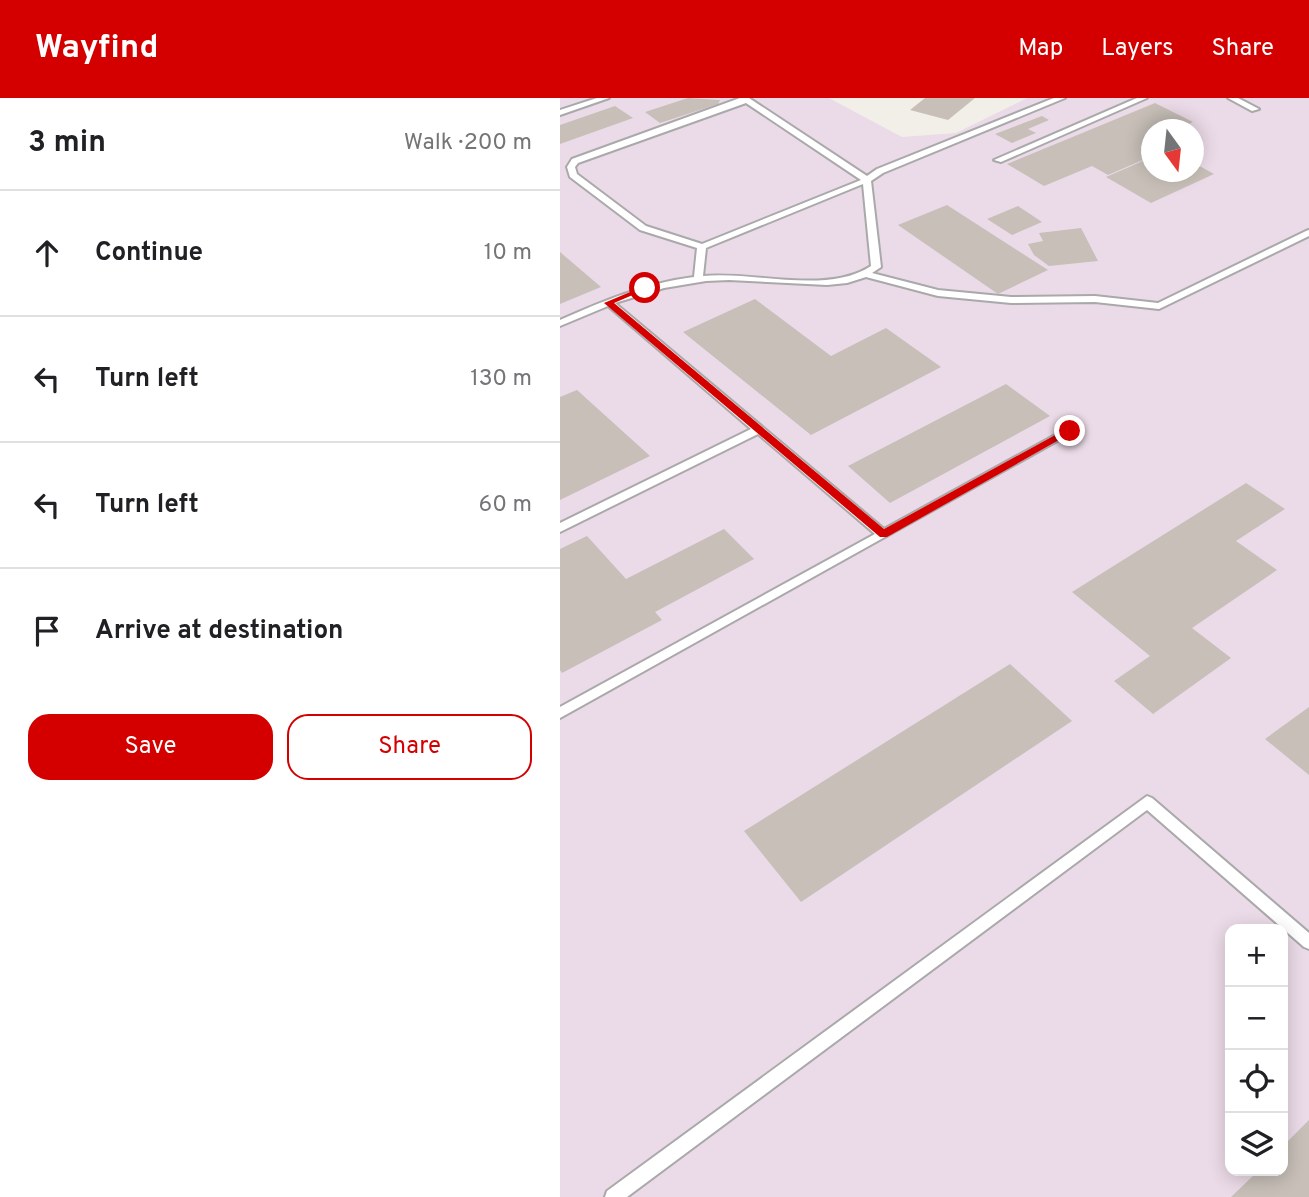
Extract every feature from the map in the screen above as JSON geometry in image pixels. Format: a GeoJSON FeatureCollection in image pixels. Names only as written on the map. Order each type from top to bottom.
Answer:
{"type":"FeatureCollection","features":[{"type":"Feature","properties":{"kind":"lane"},"geometry":{"type":"LineString","coordinates":[[560,113],[605,98]]}},
{"type":"Feature","properties":{"kind":"lane"},"geometry":{"type":"LineString","coordinates":[[867,180],[745,99],[575,160],[571,167],[573,175],[643,228],[702,247],[867,180],[880,171],[1060,98]]}},
{"type":"Feature","properties":{"kind":"lane"},"geometry":{"type":"LineString","coordinates":[[998,160],[1143,98]]}},
{"type":"Feature","properties":{"kind":"lane"},"geometry":{"type":"LineString","coordinates":[[1232,98],[1255,109]]}},
{"type":"Feature","properties":{"kind":"lane"},"geometry":{"type":"LineString","coordinates":[[867,180],[876,267],[868,275]]}},
{"type":"Feature","properties":{"kind":"lane"},"geometry":{"type":"LineString","coordinates":[[560,323],[645,288],[698,279],[730,277],[818,282],[849,280],[868,275],[938,293],[1011,300],[1095,299],[1159,306],[1309,233]]}},
{"type":"Feature","properties":{"kind":"lane"},"geometry":{"type":"LineString","coordinates":[[698,279],[702,247]]}},
{"type":"Feature","properties":{"kind":"lane"},"geometry":{"type":"LineString","coordinates":[[608,303],[883,534]]}},
{"type":"Feature","properties":{"kind":"lane"},"geometry":{"type":"LineString","coordinates":[[560,528],[759,429]]}},
{"type":"Feature","properties":{"kind":"lane"},"geometry":{"type":"LineString","coordinates":[[560,713],[1070,431]]}},
{"type":"Feature","properties":{"kind":"lane"},"geometry":{"type":"LineString","coordinates":[[613,1197],[1147,802],[1309,942]]}},
{"type":"Feature","properties":{"kind":"shaded area"},"geometry":{"type":"Polygon","coordinates":[[[560,98],[829,98],[902,137],[956,133],[1027,98],[1309,98],[1309,1197],[560,1197],[560,98]]]}},
{"type":"Feature","properties":{"kind":"building"},"geometry":{"type":"Polygon","coordinates":[[[688,98],[720,100],[718,104],[660,123],[645,112],[688,98]]]}},
{"type":"Feature","properties":{"kind":"building"},"geometry":{"type":"Polygon","coordinates":[[[925,98],[975,98],[948,120],[910,110],[925,98]]]}},
{"type":"Feature","properties":{"kind":"building"},"geometry":{"type":"Polygon","coordinates":[[[1155,103],[1187,119],[1141,119],[1141,161],[1108,175],[1092,166],[1044,186],[1007,164],[1155,103]]]}},
{"type":"Feature","properties":{"kind":"building"},"geometry":{"type":"Polygon","coordinates":[[[615,106],[633,118],[560,144],[560,125],[615,106]]]}},
{"type":"Feature","properties":{"kind":"building"},"geometry":{"type":"Polygon","coordinates":[[[1042,116],[1049,120],[1028,129],[1036,133],[1012,143],[995,134],[1042,116]]]}},
{"type":"Feature","properties":{"kind":"building"},"geometry":{"type":"Polygon","coordinates":[[[1141,162],[1141,182],[1197,182],[1151,203],[1106,177],[1141,162]]]}},
{"type":"Feature","properties":{"kind":"building"},"geometry":{"type":"Polygon","coordinates":[[[1204,168],[1214,174],[1204,179],[1204,168]]]}},
{"type":"Feature","properties":{"kind":"building"},"geometry":{"type":"Polygon","coordinates":[[[947,205],[1048,270],[998,294],[898,225],[947,205]]]}},
{"type":"Feature","properties":{"kind":"building"},"geometry":{"type":"Polygon","coordinates":[[[1018,206],[1042,222],[1012,235],[987,219],[1018,206]]]}},
{"type":"Feature","properties":{"kind":"building"},"geometry":{"type":"Polygon","coordinates":[[[1081,228],[1098,261],[1049,266],[1034,255],[1028,244],[1043,241],[1039,233],[1081,228]]]}},
{"type":"Feature","properties":{"kind":"building"},"geometry":{"type":"Polygon","coordinates":[[[560,252],[601,287],[560,304],[560,252]]]}},
{"type":"Feature","properties":{"kind":"building"},"geometry":{"type":"Polygon","coordinates":[[[755,299],[831,356],[886,328],[941,367],[811,435],[683,332],[755,299]]]}},
{"type":"Feature","properties":{"kind":"building"},"geometry":{"type":"Polygon","coordinates":[[[1006,384],[1050,416],[890,503],[848,466],[1006,384]]]}},
{"type":"Feature","properties":{"kind":"building"},"geometry":{"type":"Polygon","coordinates":[[[577,390],[650,456],[560,500],[560,397],[577,390]]]}},
{"type":"Feature","properties":{"kind":"building"},"geometry":{"type":"Polygon","coordinates":[[[1246,483],[1285,509],[1236,541],[1277,570],[1192,628],[1231,658],[1153,714],[1114,681],[1150,656],[1072,592],[1246,483]]]}},
{"type":"Feature","properties":{"kind":"building"},"geometry":{"type":"Polygon","coordinates":[[[724,529],[754,559],[655,612],[662,620],[562,673],[560,549],[587,536],[626,579],[724,529]]]}},
{"type":"Feature","properties":{"kind":"building"},"geometry":{"type":"Polygon","coordinates":[[[1010,664],[1072,721],[801,902],[744,831],[1010,664]]]}},
{"type":"Feature","properties":{"kind":"building"},"geometry":{"type":"Polygon","coordinates":[[[1309,707],[1309,775],[1265,739],[1309,707]]]}},
{"type":"Feature","properties":{"kind":"building"},"geometry":{"type":"Polygon","coordinates":[[[1309,1120],[1309,1197],[1231,1197],[1253,1176],[1288,1176],[1288,1141],[1309,1120]]]}},
{"type":"Feature","properties":{"kind":"route"},"geometry":{"type":"LineString","coordinates":[[645,288],[608,303],[883,534],[1070,431]]}}]}
